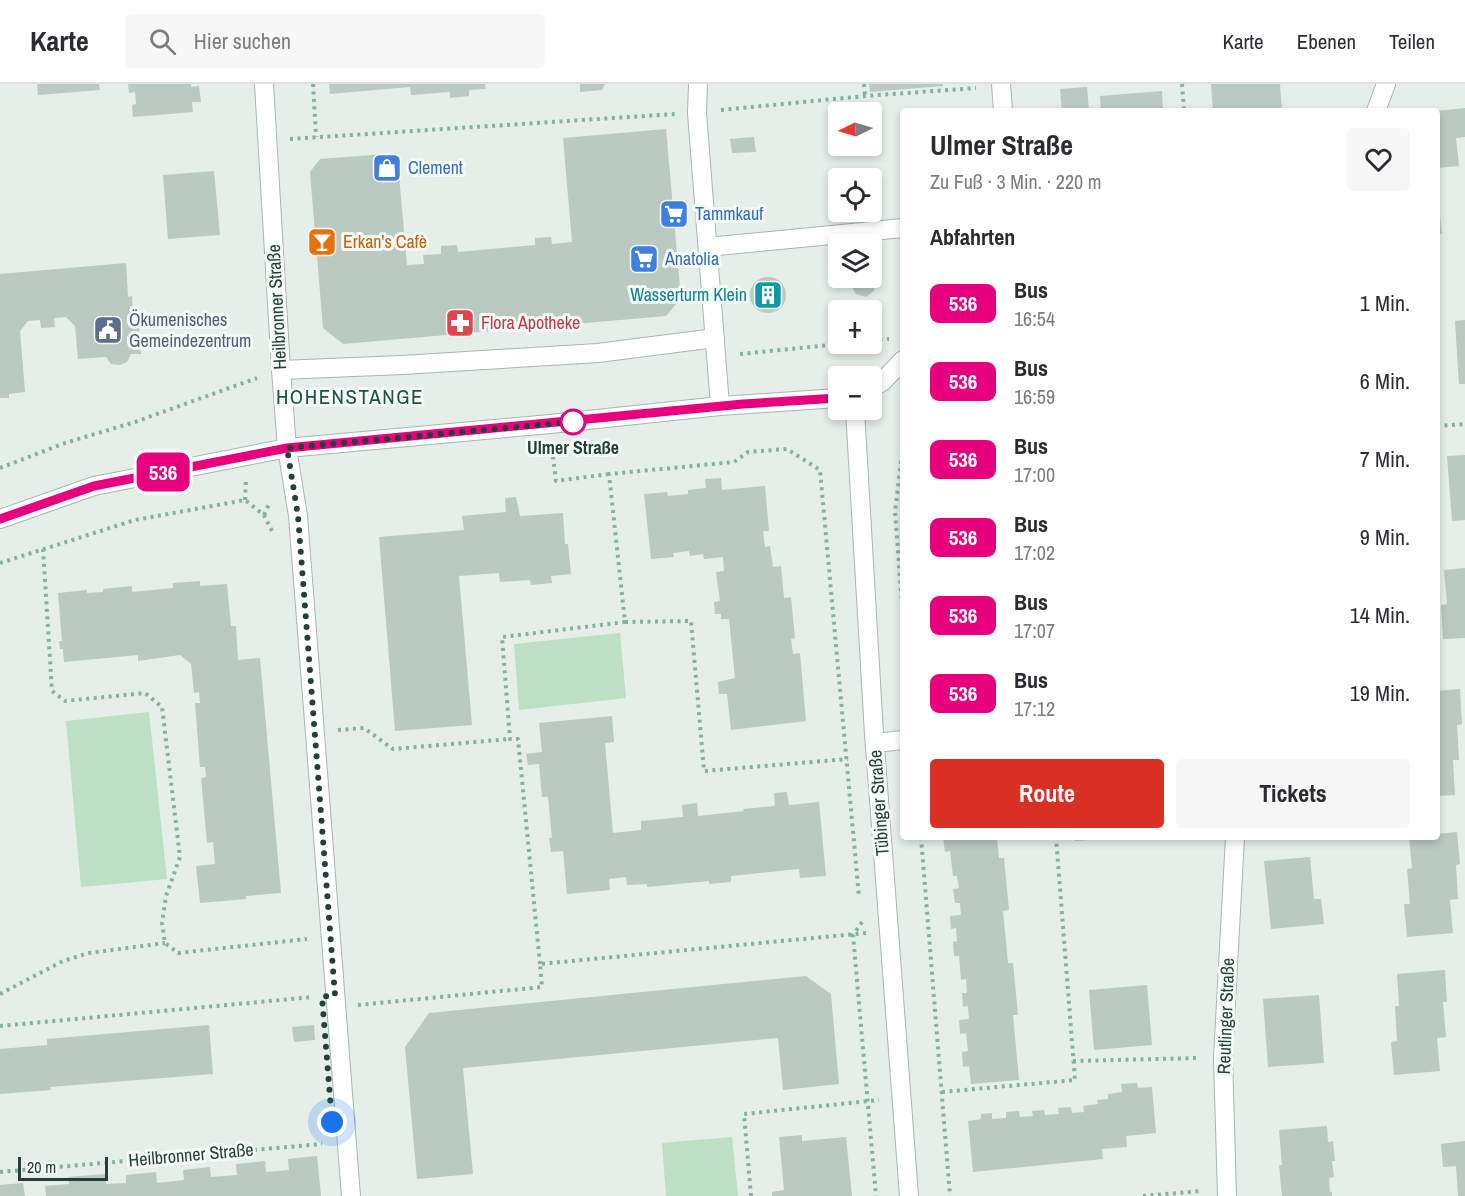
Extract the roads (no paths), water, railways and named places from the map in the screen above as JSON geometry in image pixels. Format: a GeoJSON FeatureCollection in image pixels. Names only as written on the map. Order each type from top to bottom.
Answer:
{"type":"FeatureCollection","features":[{"type":"Feature","properties":{"kind":"street","name":"Heilbronner Straße"},"geometry":{"type":"LineString","coordinates":[[264,84],[280,370],[287,448],[298,516],[351,1196]]}},
{"type":"Feature","properties":{"kind":"street"},"geometry":{"type":"LineString","coordinates":[[698,84],[697,113],[720,406]]}},
{"type":"Feature","properties":{"kind":"street"},"geometry":{"type":"LineString","coordinates":[[1001,85],[1003,108]]}},
{"type":"Feature","properties":{"kind":"street"},"geometry":{"type":"LineString","coordinates":[[1376,108],[1379,86]]}},
{"type":"Feature","properties":{"kind":"street"},"geometry":{"type":"LineString","coordinates":[[708,247],[900,228]]}},
{"type":"Feature","properties":{"kind":"street"},"geometry":{"type":"LineString","coordinates":[[280,370],[402,366],[598,353],[715,338]]}},
{"type":"Feature","properties":{"kind":"street"},"geometry":{"type":"LineString","coordinates":[[882,381],[900,363]]}},
{"type":"Feature","properties":{"kind":"street"},"geometry":{"type":"LineString","coordinates":[[0,519],[94,486],[287,448],[720,406],[828,399]]}},
{"type":"Feature","properties":{"kind":"street","name":"Tübinger Straße"},"geometry":{"type":"LineString","coordinates":[[856,420],[875,750],[909,1196]]}},
{"type":"Feature","properties":{"kind":"street"},"geometry":{"type":"LineString","coordinates":[[875,750],[900,741]]}},
{"type":"Feature","properties":{"kind":"street","name":"Reutlinger Straße"},"geometry":{"type":"LineString","coordinates":[[1226,1193],[1223,1058],[1235,840]]}},
{"type":"Feature","properties":{"kind":"place","name":"Clement"},"geometry":{"type":"Point","coordinates":[387,168]}},
{"type":"Feature","properties":{"kind":"place","name":"Tammkauf"},"geometry":{"type":"Point","coordinates":[674,214]}},
{"type":"Feature","properties":{"kind":"place","name":"Erkan's Cafè"},"geometry":{"type":"Point","coordinates":[322,242]}},
{"type":"Feature","properties":{"kind":"place","name":"Anatolia"},"geometry":{"type":"Point","coordinates":[644,259]}},
{"type":"Feature","properties":{"kind":"place","name":"Wasserturm Klein"},"geometry":{"type":"Point","coordinates":[768,295]}},
{"type":"Feature","properties":{"kind":"place","name":"Flora Apotheke"},"geometry":{"type":"Point","coordinates":[460,323]}},
{"type":"Feature","properties":{"kind":"place","name":"Ökumenisches Gemeindezentrum"},"geometry":{"type":"Point","coordinates":[108,330]}},
{"type":"Feature","properties":{"kind":"place","name":"Ulmer Straße"},"geometry":{"type":"Point","coordinates":[573,422]}},
{"type":"Feature","properties":{"kind":"district","name":"HOHENSTANGE"},"geometry":{"type":"Point","coordinates":[350,397]}}]}
